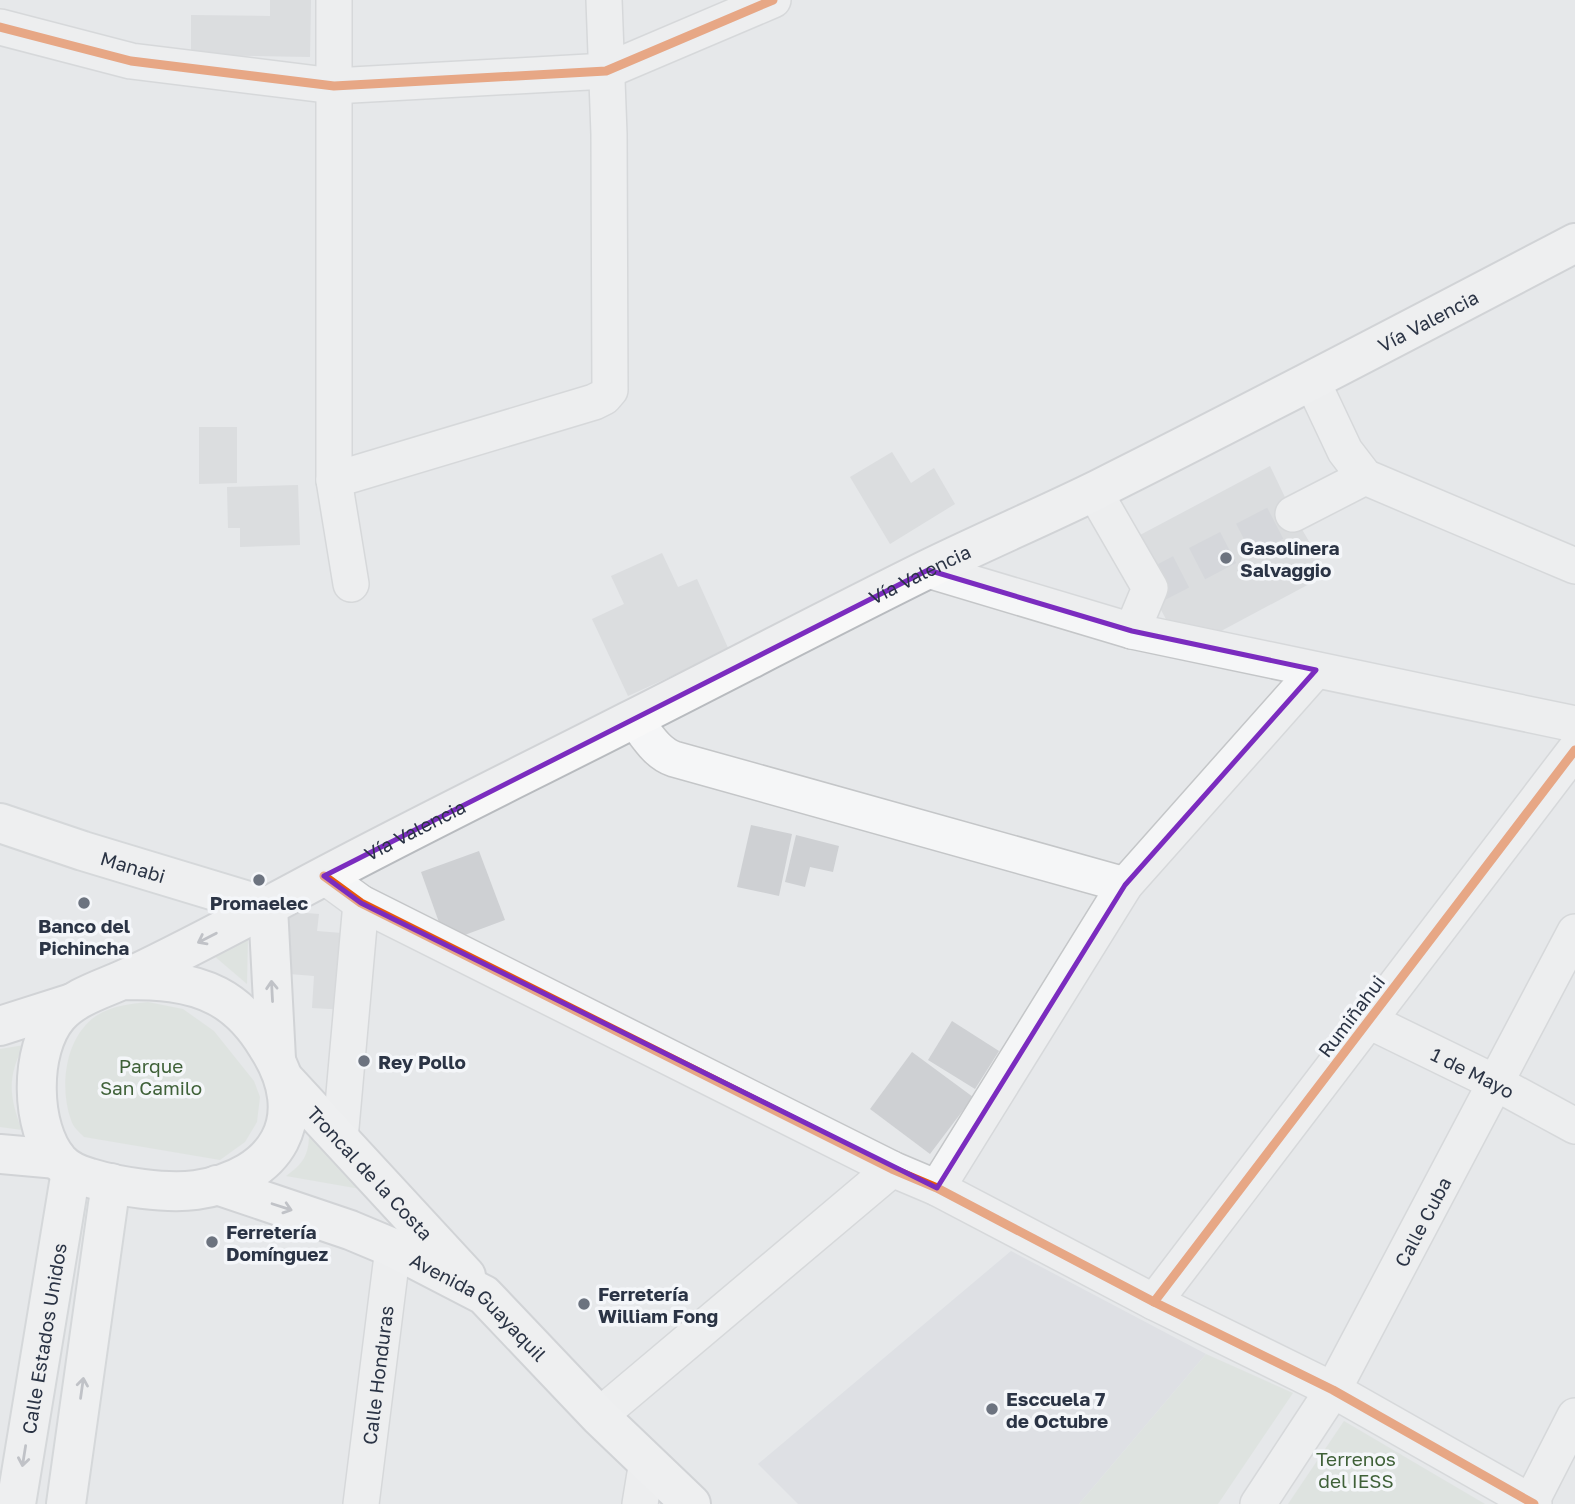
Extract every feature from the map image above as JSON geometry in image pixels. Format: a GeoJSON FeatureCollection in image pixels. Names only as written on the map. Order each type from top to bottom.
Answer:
{"type":"FeatureCollection","features":[{"type":"Feature","properties":{"kind":"main road","name":"Vía Valencia"},"geometry":{"type":"LineString","coordinates":[[124,979],[928,570],[1312,382],[1575,243]]}},
{"type":"Feature","properties":{"kind":"main road","name":"Manabi"},"geometry":{"type":"LineString","coordinates":[[0,823],[268,907]]}},
{"type":"Feature","properties":{"kind":"main road"},"geometry":{"type":"LineString","coordinates":[[0,1154],[64,1165],[111,1182],[167,1191],[191,1191],[247,1176],[266,1161],[278,1143],[287,1119],[288,1101],[280,1070],[268,907]]}},
{"type":"Feature","properties":{"kind":"main road"},"geometry":{"type":"LineString","coordinates":[[0,1026],[72,1003],[124,979],[161,980],[193,986],[221,998],[259,1033],[280,1070]]}},
{"type":"Feature","properties":{"kind":"main road"},"geometry":{"type":"LineString","coordinates":[[64,1165],[45,1138],[36,1077],[41,1050],[49,1029],[58,1015],[72,1003]]}},
{"type":"Feature","properties":{"kind":"main road","name":"Troncal de la Costa"},"geometry":{"type":"LineString","coordinates":[[280,1070],[484,1295]]}},
{"type":"Feature","properties":{"kind":"main road","name":"Calle Estados Unidos"},"geometry":{"type":"LineString","coordinates":[[16,1504],[64,1165]]}},
{"type":"Feature","properties":{"kind":"main road"},"geometry":{"type":"LineString","coordinates":[[66,1504],[111,1182]]}},
{"type":"Feature","properties":{"kind":"main road","name":"Avenida Guayaquil"},"geometry":{"type":"LineString","coordinates":[[217,1185],[339,1226],[393,1248],[484,1295],[599,1416],[691,1504]]}},
{"type":"Feature","properties":{"kind":"street"},"geometry":{"type":"LineString","coordinates":[[334,0],[334,480],[351,584]]}},
{"type":"Feature","properties":{"kind":"street"},"geometry":{"type":"LineString","coordinates":[[334,480],[594,402],[610,390],[609,148],[604,0]]}},
{"type":"Feature","properties":{"kind":"street"},"geometry":{"type":"LineString","coordinates":[[0,27],[131,61],[334,86],[606,71],[773,0]]}},
{"type":"Feature","properties":{"kind":"street"},"geometry":{"type":"LineString","coordinates":[[1312,382],[1345,451],[1365,477],[1575,566]]}},
{"type":"Feature","properties":{"kind":"street"},"geometry":{"type":"LineString","coordinates":[[1293,514],[1365,477]]}},
{"type":"Feature","properties":{"kind":"street"},"geometry":{"type":"LineString","coordinates":[[1094,491],[1150,588],[1132,631]]}},
{"type":"Feature","properties":{"kind":"street"},"geometry":{"type":"LineString","coordinates":[[928,570],[1132,631],[1575,724]]}},
{"type":"Feature","properties":{"kind":"street"},"geometry":{"type":"LineString","coordinates":[[937,1188],[1125,885],[1316,670]]}},
{"type":"Feature","properties":{"kind":"street"},"geometry":{"type":"LineString","coordinates":[[634,719],[654,746],[674,759],[1125,885]]}},
{"type":"Feature","properties":{"kind":"street","name":"Rumiñahui"},"geometry":{"type":"LineString","coordinates":[[1154,1302],[1575,750]]}},
{"type":"Feature","properties":{"kind":"street"},"geometry":{"type":"LineString","coordinates":[[324,876],[361,903],[892,1169],[937,1188],[1154,1302],[1333,1390],[1532,1503],[1575,1416]]}},
{"type":"Feature","properties":{"kind":"street"},"geometry":{"type":"LineString","coordinates":[[340,1139],[361,903]]}},
{"type":"Feature","properties":{"kind":"street","name":"Calle Cuba"},"geometry":{"type":"LineString","coordinates":[[1258,1504],[1333,1390],[1575,933]]}},
{"type":"Feature","properties":{"kind":"street","name":"1 de Mayo"},"geometry":{"type":"LineString","coordinates":[[1369,1021],[1496,1083],[1575,1126]]}},
{"type":"Feature","properties":{"kind":"street"},"geometry":{"type":"LineString","coordinates":[[599,1416],[892,1169]]}},
{"type":"Feature","properties":{"kind":"street","name":"Calle Honduras"},"geometry":{"type":"LineString","coordinates":[[360,1504],[393,1248]]}},
{"type":"Feature","properties":{"kind":"street"},"geometry":{"type":"LineString","coordinates":[[640,1504],[647,1461]]}},
{"type":"Feature","properties":{"kind":"highlighted area"},"geometry":{"type":"Polygon","coordinates":[[[928,570],[1132,631],[1316,670],[1125,885],[937,1188],[361,903],[324,876],[928,570]]]}},
{"type":"Feature","properties":{"kind":"shaded area","name":"Esccuela 7 de Octubre"},"geometry":{"type":"Polygon","coordinates":[[[1011,1251],[1206,1354],[1079,1504],[798,1504],[758,1464],[1011,1251]]]}},
{"type":"Feature","properties":{"kind":"green space"},"geometry":{"type":"Polygon","coordinates":[[[248,938],[247,984],[213,955],[248,938]]]}},
{"type":"Feature","properties":{"kind":"green space","name":"Parque San Camilo"},"geometry":{"type":"Polygon","coordinates":[[[148,1002],[183,1009],[214,1031],[254,1081],[260,1097],[257,1122],[245,1142],[220,1160],[84,1137],[72,1123],[67,1107],[65,1078],[71,1049],[77,1036],[102,1012],[148,1002]]]}},
{"type":"Feature","properties":{"kind":"green space"},"geometry":{"type":"Polygon","coordinates":[[[24,1045],[12,1077],[12,1097],[22,1130],[0,1127],[0,1049],[24,1045]]]}},
{"type":"Feature","properties":{"kind":"green space"},"geometry":{"type":"Polygon","coordinates":[[[309,1134],[366,1190],[286,1176],[304,1158],[309,1134]]]}},
{"type":"Feature","properties":{"kind":"green space","name":"Terrenos del IESS"},"geometry":{"type":"Polygon","coordinates":[[[1206,1354],[1293,1393],[1218,1504],[1079,1504],[1206,1354]]]}},
{"type":"Feature","properties":{"kind":"green space","name":"Terrenos del IESS"},"geometry":{"type":"Polygon","coordinates":[[[1344,1421],[1485,1504],[1288,1504],[1344,1421]]]}},
{"type":"Feature","properties":{"kind":"building"},"geometry":{"type":"Polygon","coordinates":[[[270,0],[311,0],[310,57],[191,55],[191,15],[270,16],[270,0]]]}},
{"type":"Feature","properties":{"kind":"building"},"geometry":{"type":"Polygon","coordinates":[[[199,427],[237,427],[237,483],[199,484],[199,427]]]}},
{"type":"Feature","properties":{"kind":"building"},"geometry":{"type":"Polygon","coordinates":[[[892,452],[911,483],[934,468],[955,504],[890,544],[850,477],[892,452]]]}},
{"type":"Feature","properties":{"kind":"building","name":"Gasolinera Salvaggio"},"geometry":{"type":"Polygon","coordinates":[[[1270,466],[1293,514],[1328,574],[1208,638],[1174,634],[1125,543],[1270,466]]]}},
{"type":"Feature","properties":{"kind":"building"},"geometry":{"type":"Polygon","coordinates":[[[298,485],[300,545],[240,547],[240,528],[228,528],[227,487],[298,485]]]}},
{"type":"Feature","properties":{"kind":"building"},"geometry":{"type":"Polygon","coordinates":[[[662,553],[678,587],[697,579],[729,650],[628,696],[592,619],[624,604],[611,576],[662,553]]]}},
{"type":"Feature","properties":{"kind":"building"},"geometry":{"type":"Polygon","coordinates":[[[751,825],[792,834],[779,896],[737,887],[751,825]]]}},
{"type":"Feature","properties":{"kind":"building"},"geometry":{"type":"Polygon","coordinates":[[[796,835],[839,846],[833,872],[810,867],[805,887],[785,882],[796,835]]]}},
{"type":"Feature","properties":{"kind":"building"},"geometry":{"type":"Polygon","coordinates":[[[479,851],[505,920],[446,942],[421,872],[479,851]]]}},
{"type":"Feature","properties":{"kind":"building"},"geometry":{"type":"Polygon","coordinates":[[[281,911],[319,914],[317,931],[354,934],[348,1010],[312,1008],[314,976],[277,973],[281,911]]]}},
{"type":"Feature","properties":{"kind":"building"},"geometry":{"type":"Polygon","coordinates":[[[952,1021],[999,1051],[975,1089],[928,1060],[952,1021]]]}},
{"type":"Feature","properties":{"kind":"building"},"geometry":{"type":"Polygon","coordinates":[[[912,1052],[973,1097],[930,1154],[870,1109],[912,1052]]]}},
{"type":"Feature","properties":{"kind":"tunnel"},"geometry":{"type":"LineString","coordinates":[[1150,588],[1293,514]]}},
{"type":"Feature","properties":{"kind":"cycle path"},"geometry":{"type":"LineString","coordinates":[[0,27],[131,61],[334,86],[606,71],[773,0]]}},
{"type":"Feature","properties":{"kind":"cycle path"},"geometry":{"type":"LineString","coordinates":[[1154,1302],[1575,750]]}},
{"type":"Feature","properties":{"kind":"cycle path"},"geometry":{"type":"LineString","coordinates":[[324,876],[361,903],[892,1169],[937,1188],[1154,1302],[1333,1390],[1534,1504]]}},
{"type":"Feature","properties":{"kind":"place","name":"Gasolinera Salvaggio"},"geometry":{"type":"Point","coordinates":[1226,558]}},
{"type":"Feature","properties":{"kind":"place","name":"Promaelec"},"geometry":{"type":"Point","coordinates":[259,880]}},
{"type":"Feature","properties":{"kind":"place","name":"Banco del Pichincha"},"geometry":{"type":"Point","coordinates":[84,903]}},
{"type":"Feature","properties":{"kind":"place","name":"Rey Pollo"},"geometry":{"type":"Point","coordinates":[364,1061]}},
{"type":"Feature","properties":{"kind":"place","name":"Ferretería Domínguez"},"geometry":{"type":"Point","coordinates":[212,1242]}},
{"type":"Feature","properties":{"kind":"place","name":"Ferretería William Fong"},"geometry":{"type":"Point","coordinates":[584,1304]}},
{"type":"Feature","properties":{"kind":"place","name":"Esccuela 7 de Octubre"},"geometry":{"type":"Point","coordinates":[992,1409]}}]}
